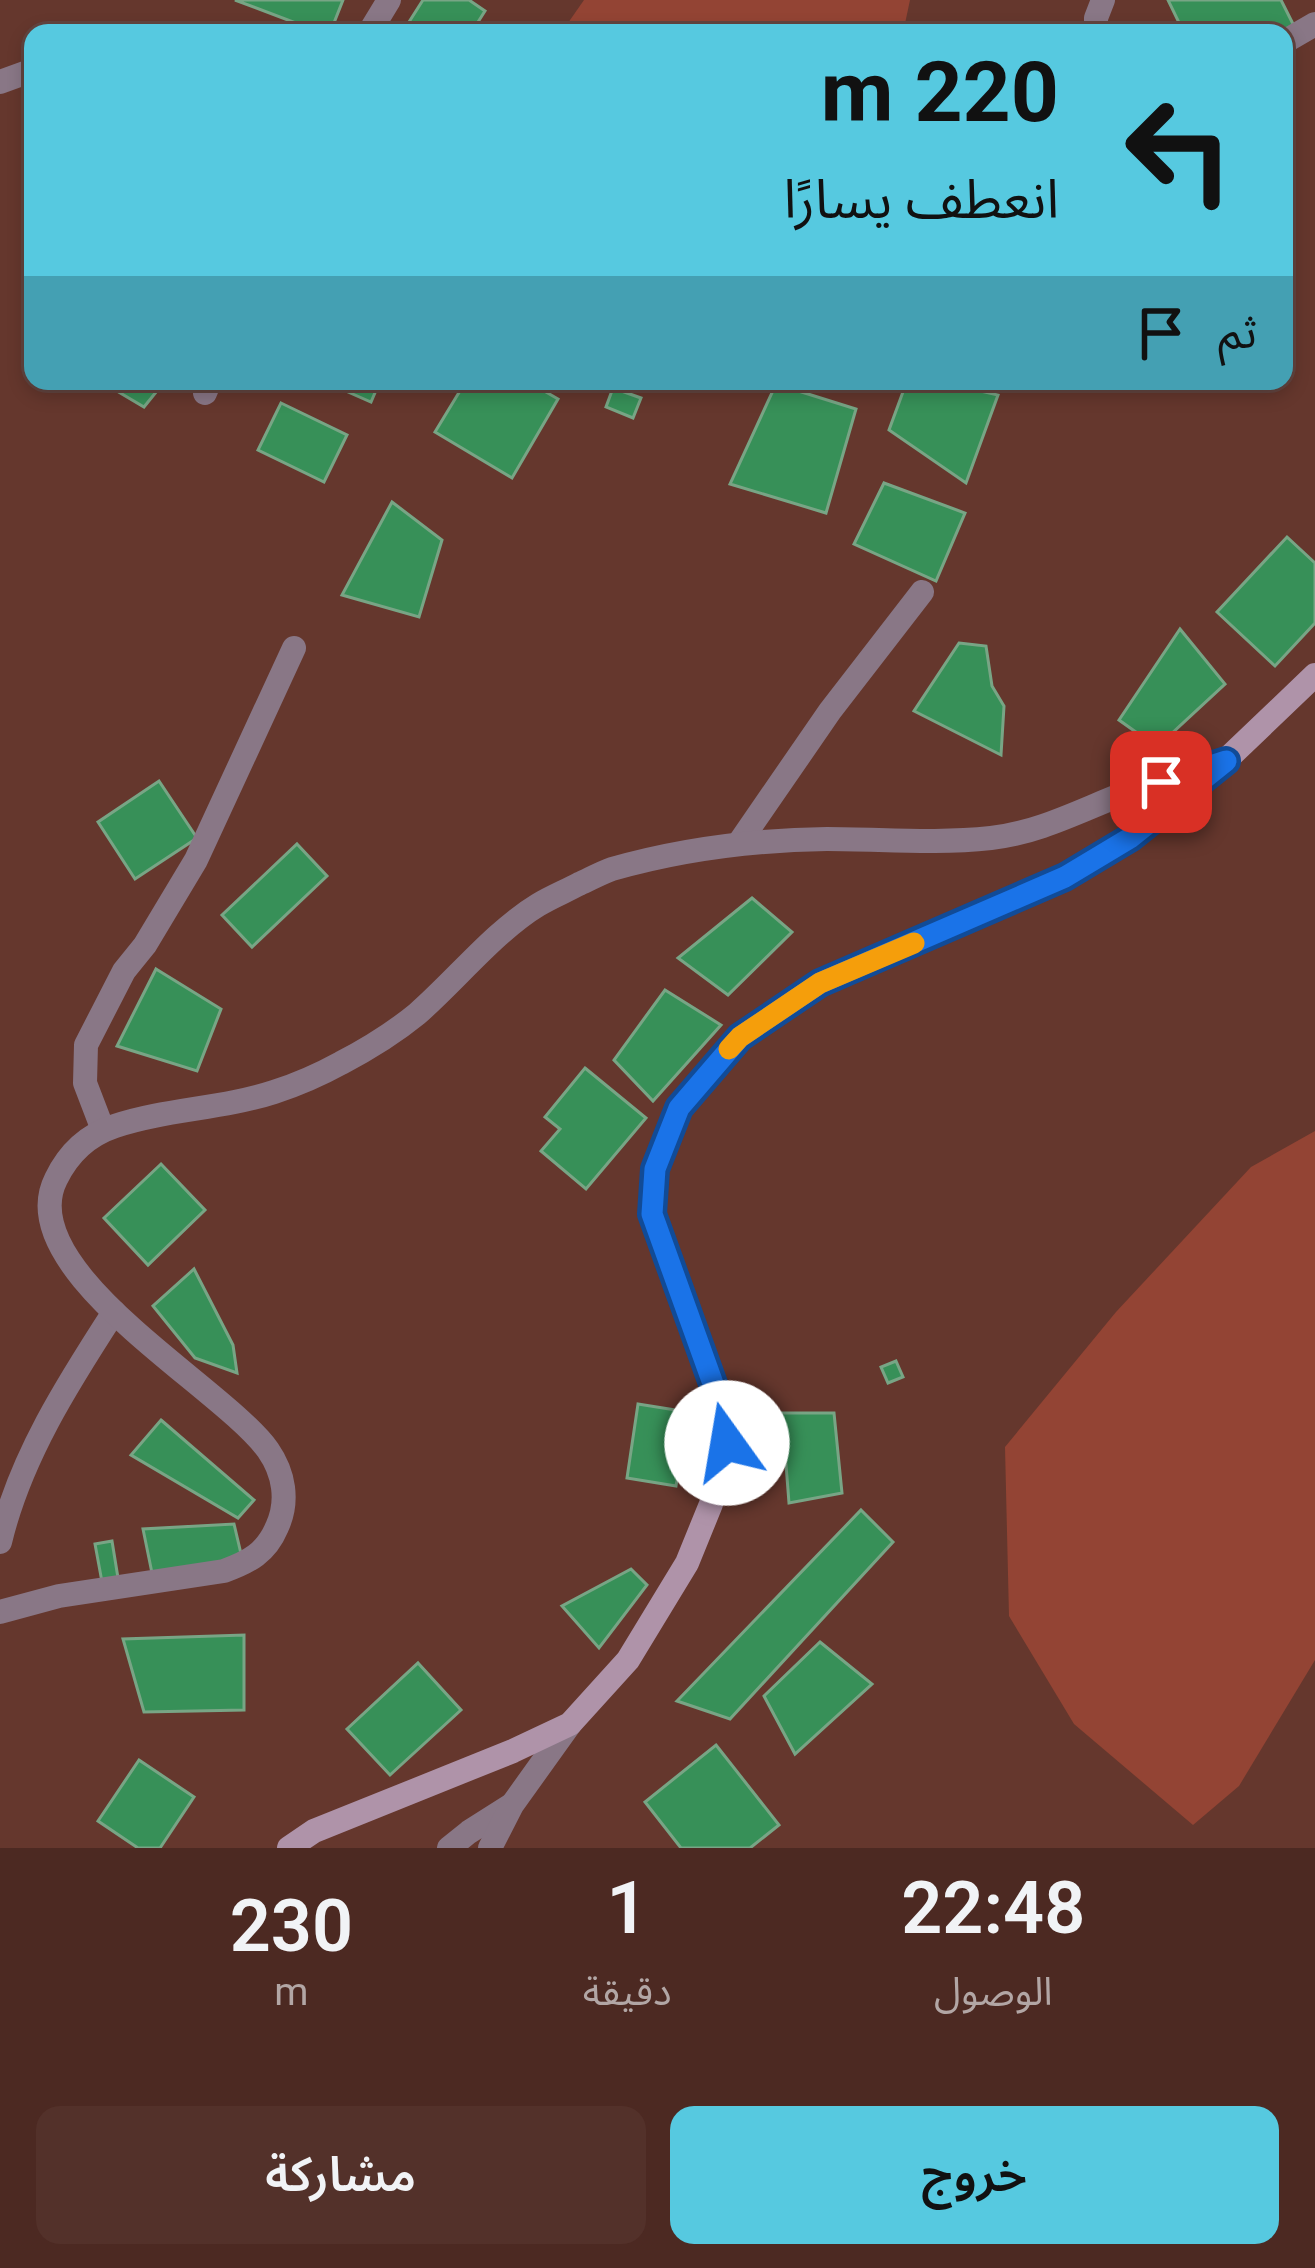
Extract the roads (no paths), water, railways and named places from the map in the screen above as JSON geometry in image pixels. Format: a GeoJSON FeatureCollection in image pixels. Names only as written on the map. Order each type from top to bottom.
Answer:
{"type":"FeatureCollection","features":[{"type":"Feature","properties":{"kind":"street"},"geometry":{"type":"LineString","coordinates":[[739,843],[830,711],[922,592]]}},
{"type":"Feature","properties":{"kind":"street"},"geometry":{"type":"LineString","coordinates":[[103,1130],[86,1083],[86,1045],[124,971],[196,860],[294,648]]}},
{"type":"Feature","properties":{"kind":"street"},"geometry":{"type":"LineString","coordinates":[[490,1848],[512,1805],[570,1724],[628,1660],[687,1563],[711,1504],[727,1443],[720,1403],[652,1214],[655,1169],[679,1108],[740,1037],[820,983],[1065,877],[1130,838],[1226,761],[1315,674]]}},
{"type":"Feature","properties":{"kind":"street"},"geometry":{"type":"LineString","coordinates":[[0,1612],[59,1596],[224,1571],[250,1562],[272,1538],[283,1514],[286,1497],[268,1451],[233,1414],[114,1312],[75,1270],[56,1237],[46,1210],[53,1184],[70,1154],[103,1130],[145,1116],[273,1093],[340,1064],[414,1017],[536,906],[607,871],[739,843],[997,838],[1065,819],[1128,792],[1226,761]]}},
{"type":"Feature","properties":{"kind":"street"},"geometry":{"type":"LineString","coordinates":[[0,1542],[29,1461],[62,1393],[114,1312]]}},
{"type":"Feature","properties":{"kind":"street"},"geometry":{"type":"LineString","coordinates":[[289,1848],[314,1831],[570,1724]]}},
{"type":"Feature","properties":{"kind":"street"},"geometry":{"type":"LineString","coordinates":[[449,1848],[512,1805]]}}]}
